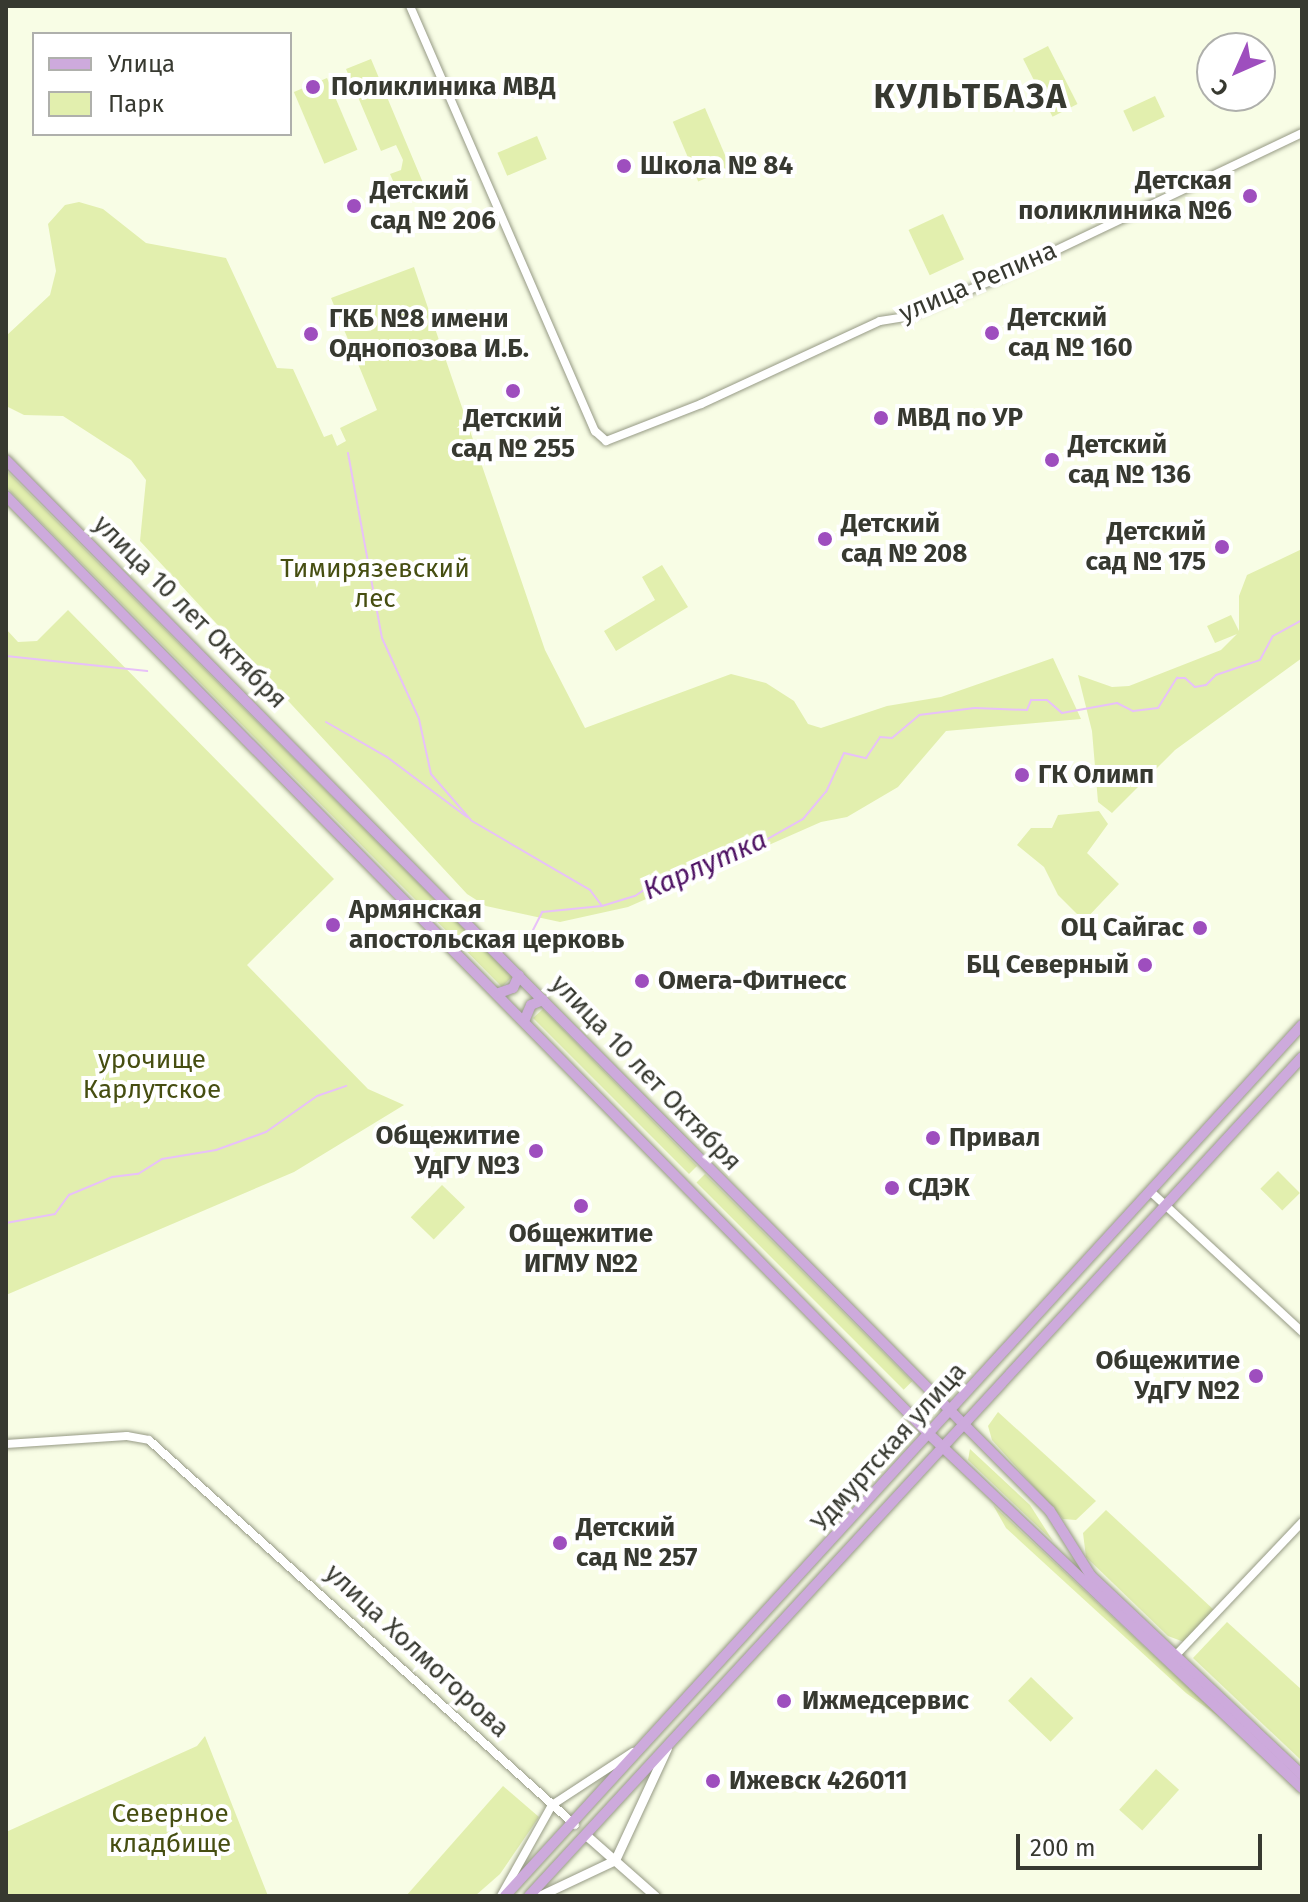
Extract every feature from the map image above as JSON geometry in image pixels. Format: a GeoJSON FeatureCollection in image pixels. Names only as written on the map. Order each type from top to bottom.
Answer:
{"type":"FeatureCollection","features":[{"type":"Feature","properties":{"kind":"main road","name":"улица 10 лет Октября"},"geometry":{"type":"LineString","coordinates":[[6,460],[1050,1511],[1091,1576],[1302,1788]]}},
{"type":"Feature","properties":{"kind":"main road","name":"улица 10 лет Октября"},"geometry":{"type":"LineString","coordinates":[[6,496],[525,1019],[943,1448],[1172,1660],[1302,1775]]}},
{"type":"Feature","properties":{"kind":"main road"},"geometry":{"type":"LineString","coordinates":[[499,993],[513,988],[519,975]]}},
{"type":"Feature","properties":{"kind":"main road"},"geometry":{"type":"LineString","coordinates":[[525,1019],[531,1005],[543,1000]]}},
{"type":"Feature","properties":{"kind":"main road","name":"Удмуртская улица"},"geometry":{"type":"LineString","coordinates":[[503,1896],[575,1825],[1302,1025]]}},
{"type":"Feature","properties":{"kind":"main road","name":"Удмуртская улица"},"geometry":{"type":"LineString","coordinates":[[529,1896],[1302,1057]]}},
{"type":"Feature","properties":{"kind":"main road"},"geometry":{"type":"LineString","coordinates":[[1181,1160],[1185,1170],[1197,1172]]}},
{"type":"Feature","properties":{"kind":"main road"},"geometry":{"type":"LineString","coordinates":[[539,1896],[615,1860],[667,1748]]}},
{"type":"Feature","properties":{"kind":"main road","name":"улица Холмогорова"},"geometry":{"type":"LineString","coordinates":[[575,1825],[655,1896]]}},
{"type":"Feature","properties":{"kind":"street","name":"улица Репина"},"geometry":{"type":"LineString","coordinates":[[410,6],[595,431],[606,441],[701,404],[880,321],[905,317],[1000,277],[1302,133]]}},
{"type":"Feature","properties":{"kind":"street"},"geometry":{"type":"LineString","coordinates":[[1151,1192],[1302,1332]]}},
{"type":"Feature","properties":{"kind":"street","name":"улица Холмогорова"},"geometry":{"type":"LineString","coordinates":[[6,1444],[127,1436],[149,1440],[575,1825]]}},
{"type":"Feature","properties":{"kind":"street"},"geometry":{"type":"LineString","coordinates":[[1172,1660],[1302,1522]]}},
{"type":"Feature","properties":{"kind":"street"},"geometry":{"type":"LineString","coordinates":[[503,1896],[552,1805],[654,1738]]}},
{"type":"Feature","properties":{"kind":"green space"},"geometry":{"type":"Polygon","coordinates":[[[1048,46],[1078,104],[1053,117],[1023,59],[1048,46]]]}},
{"type":"Feature","properties":{"kind":"green space"},"geometry":{"type":"Polygon","coordinates":[[[371,59],[426,190],[424,200],[398,192],[390,174],[401,170],[403,160],[396,145],[381,151],[346,69],[371,59]]]}},
{"type":"Feature","properties":{"kind":"green space"},"geometry":{"type":"Polygon","coordinates":[[[327,78],[357,150],[324,164],[294,92],[327,78]]]}},
{"type":"Feature","properties":{"kind":"green space"},"geometry":{"type":"Polygon","coordinates":[[[1155,96],[1165,117],[1133,132],[1123,111],[1155,96]]]}},
{"type":"Feature","properties":{"kind":"green space"},"geometry":{"type":"Polygon","coordinates":[[[705,108],[730,168],[698,182],[673,122],[705,108]]]}},
{"type":"Feature","properties":{"kind":"green space"},"geometry":{"type":"Polygon","coordinates":[[[537,136],[547,159],[507,176],[497,153],[537,136]]]}},
{"type":"Feature","properties":{"kind":"green space","name":"Тимирязевский лес"},"geometry":{"type":"Polygon","coordinates":[[[79,202],[103,209],[146,243],[226,258],[277,368],[293,369],[324,437],[332,434],[337,446],[346,441],[340,428],[377,410],[331,298],[414,267],[545,650],[585,728],[731,674],[766,683],[794,701],[808,724],[821,728],[887,706],[941,697],[1053,658],[1081,719],[946,731],[898,787],[847,817],[821,822],[628,907],[560,922],[486,906],[467,894],[140,541],[146,480],[131,460],[63,416],[24,415],[6,406],[6,336],[50,295],[56,271],[48,224],[65,205],[79,202]]]}},
{"type":"Feature","properties":{"kind":"green space"},"geometry":{"type":"Polygon","coordinates":[[[943,214],[964,259],[930,275],[909,230],[943,214]]]}},
{"type":"Feature","properties":{"kind":"green space"},"geometry":{"type":"Polygon","coordinates":[[[6,470],[512,977],[502,987],[6,487],[6,470]]]}},
{"type":"Feature","properties":{"kind":"green space"},"geometry":{"type":"Polygon","coordinates":[[[1302,549],[1302,658],[1175,750],[1112,813],[1098,802],[1092,731],[1078,675],[1112,687],[1129,686],[1221,650],[1237,634],[1215,643],[1207,626],[1231,615],[1239,631],[1239,596],[1247,575],[1302,549]]]}},
{"type":"Feature","properties":{"kind":"green space"},"geometry":{"type":"Polygon","coordinates":[[[662,565],[688,607],[616,651],[604,631],[655,600],[642,577],[662,565]]]}},
{"type":"Feature","properties":{"kind":"green space","name":"урочище Карлутское"},"geometry":{"type":"Polygon","coordinates":[[[68,610],[334,879],[247,965],[368,1089],[404,1105],[294,1172],[6,1295],[6,629],[18,642],[37,641],[68,610]]]}},
{"type":"Feature","properties":{"kind":"green space"},"geometry":{"type":"Polygon","coordinates":[[[1099,811],[1108,824],[1087,853],[1119,884],[1084,921],[1058,895],[1044,867],[1017,845],[1031,828],[1052,828],[1058,815],[1099,811]]]}},
{"type":"Feature","properties":{"kind":"green space"},"geometry":{"type":"Polygon","coordinates":[[[543,1009],[697,1166],[689,1174],[533,1018],[543,1009]]]}},
{"type":"Feature","properties":{"kind":"green space"},"geometry":{"type":"Polygon","coordinates":[[[1278,1171],[1300,1193],[1282,1211],[1260,1189],[1278,1171]]]}},
{"type":"Feature","properties":{"kind":"green space"},"geometry":{"type":"Polygon","coordinates":[[[705,1174],[912,1381],[904,1390],[697,1182],[705,1174]]]}},
{"type":"Feature","properties":{"kind":"green space"},"geometry":{"type":"Polygon","coordinates":[[[442,1185],[465,1207],[434,1240],[411,1217],[442,1185]]]}},
{"type":"Feature","properties":{"kind":"green space"},"geometry":{"type":"Polygon","coordinates":[[[998,1412],[1096,1501],[1076,1520],[1063,1519],[992,1440],[988,1426],[998,1412]]]}},
{"type":"Feature","properties":{"kind":"green space"},"geometry":{"type":"Polygon","coordinates":[[[970,1449],[1030,1505],[1053,1541],[968,1460],[970,1449]]]}},
{"type":"Feature","properties":{"kind":"green space"},"geometry":{"type":"Polygon","coordinates":[[[993,1505],[1222,1719],[1186,1693],[1006,1528],[993,1505]]]}},
{"type":"Feature","properties":{"kind":"green space"},"geometry":{"type":"Polygon","coordinates":[[[1106,1510],[1214,1610],[1184,1642],[1168,1636],[1086,1557],[1083,1533],[1106,1510]]]}},
{"type":"Feature","properties":{"kind":"green space"},"geometry":{"type":"Polygon","coordinates":[[[1227,1622],[1302,1690],[1302,1761],[1193,1658],[1227,1622]]]}},
{"type":"Feature","properties":{"kind":"green space"},"geometry":{"type":"Polygon","coordinates":[[[1031,1677],[1073,1718],[1051,1742],[1008,1701],[1031,1677]]]}},
{"type":"Feature","properties":{"kind":"green space","name":"Северное кладбище"},"geometry":{"type":"Polygon","coordinates":[[[205,1736],[268,1896],[6,1896],[6,1832],[197,1746],[205,1736]]]}},
{"type":"Feature","properties":{"kind":"green space"},"geometry":{"type":"Polygon","coordinates":[[[1156,1769],[1179,1790],[1142,1831],[1119,1810],[1156,1769]]]}},
{"type":"Feature","properties":{"kind":"green space"},"geometry":{"type":"Polygon","coordinates":[[[503,1786],[539,1817],[500,1874],[475,1896],[406,1896],[503,1786]]]}},
{"type":"Feature","properties":{"kind":"waterway"},"geometry":{"type":"LineString","coordinates":[[348,453],[382,638],[419,719],[431,774],[471,820]]}},
{"type":"Feature","properties":{"kind":"waterway","name":"Карлутка"},"geometry":{"type":"LineString","coordinates":[[531,934],[542,912],[602,906],[635,896],[653,884],[723,864],[803,819],[826,792],[844,753],[866,758],[880,737],[892,738],[919,715],[975,708],[1027,710],[1031,700],[1047,700],[1062,713],[1117,703],[1133,711],[1158,708],[1177,678],[1185,678],[1195,687],[1206,685],[1216,675],[1260,660],[1273,636],[1302,620]]}},
{"type":"Feature","properties":{"kind":"waterway"},"geometry":{"type":"LineString","coordinates":[[6,656],[147,671]]}},
{"type":"Feature","properties":{"kind":"waterway"},"geometry":{"type":"LineString","coordinates":[[326,722],[387,757],[467,817]]}},
{"type":"Feature","properties":{"kind":"waterway"},"geometry":{"type":"LineString","coordinates":[[472,821],[590,890],[602,906]]}},
{"type":"Feature","properties":{"kind":"waterway","name":"Карлутка"},"geometry":{"type":"LineString","coordinates":[[6,1223],[55,1214],[69,1195],[112,1177],[138,1174],[162,1159],[216,1150],[266,1132],[317,1096],[346,1086]]}},
{"type":"Feature","properties":{"kind":"place","name":"Поликлиника МВД"},"geometry":{"type":"Point","coordinates":[313,87]}},
{"type":"Feature","properties":{"kind":"place","name":"Школа № 84"},"geometry":{"type":"Point","coordinates":[624,166]}},
{"type":"Feature","properties":{"kind":"place","name":"Детская поликлиника №6"},"geometry":{"type":"Point","coordinates":[1250,196]}},
{"type":"Feature","properties":{"kind":"place","name":"Детский сад № 206"},"geometry":{"type":"Point","coordinates":[354,206]}},
{"type":"Feature","properties":{"kind":"place","name":"Детский сад № 160"},"geometry":{"type":"Point","coordinates":[992,333]}},
{"type":"Feature","properties":{"kind":"place","name":"ГКБ №8 имени Однопозова И.Б."},"geometry":{"type":"Point","coordinates":[311,334]}},
{"type":"Feature","properties":{"kind":"place","name":"Детский сад № 255"},"geometry":{"type":"Point","coordinates":[513,391]}},
{"type":"Feature","properties":{"kind":"place","name":"МВД по УР"},"geometry":{"type":"Point","coordinates":[881,418]}},
{"type":"Feature","properties":{"kind":"place","name":"Детский сад № 136"},"geometry":{"type":"Point","coordinates":[1052,460]}},
{"type":"Feature","properties":{"kind":"place","name":"Детский сад № 208"},"geometry":{"type":"Point","coordinates":[825,539]}},
{"type":"Feature","properties":{"kind":"place","name":"Детский сад № 175"},"geometry":{"type":"Point","coordinates":[1222,547]}},
{"type":"Feature","properties":{"kind":"place","name":"ГК Олимп"},"geometry":{"type":"Point","coordinates":[1022,775]}},
{"type":"Feature","properties":{"kind":"place","name":"Армянская апостольская церковь"},"geometry":{"type":"Point","coordinates":[333,925]}},
{"type":"Feature","properties":{"kind":"place","name":"ОЦ Сайгас"},"geometry":{"type":"Point","coordinates":[1200,928]}},
{"type":"Feature","properties":{"kind":"place","name":"БЦ Северный"},"geometry":{"type":"Point","coordinates":[1145,965]}},
{"type":"Feature","properties":{"kind":"place","name":"Омега-Фитнесс"},"geometry":{"type":"Point","coordinates":[642,981]}},
{"type":"Feature","properties":{"kind":"place","name":"Привал"},"geometry":{"type":"Point","coordinates":[933,1138]}},
{"type":"Feature","properties":{"kind":"place","name":"Общежитие УдГУ №3"},"geometry":{"type":"Point","coordinates":[536,1151]}},
{"type":"Feature","properties":{"kind":"place","name":"СДЭК"},"geometry":{"type":"Point","coordinates":[892,1188]}},
{"type":"Feature","properties":{"kind":"place","name":"Общежитие ИГМУ №2"},"geometry":{"type":"Point","coordinates":[581,1206]}},
{"type":"Feature","properties":{"kind":"place","name":"Общежитие УдГУ №2"},"geometry":{"type":"Point","coordinates":[1256,1376]}},
{"type":"Feature","properties":{"kind":"place","name":"Детский сад № 257"},"geometry":{"type":"Point","coordinates":[560,1543]}},
{"type":"Feature","properties":{"kind":"place","name":"Ижмедсервис"},"geometry":{"type":"Point","coordinates":[784,1701]}},
{"type":"Feature","properties":{"kind":"place","name":"Ижевск 426011"},"geometry":{"type":"Point","coordinates":[713,1781]}},
{"type":"Feature","properties":{"kind":"district","name":"КУЛЬТБАЗА"},"geometry":{"type":"Point","coordinates":[971,97]}}]}
